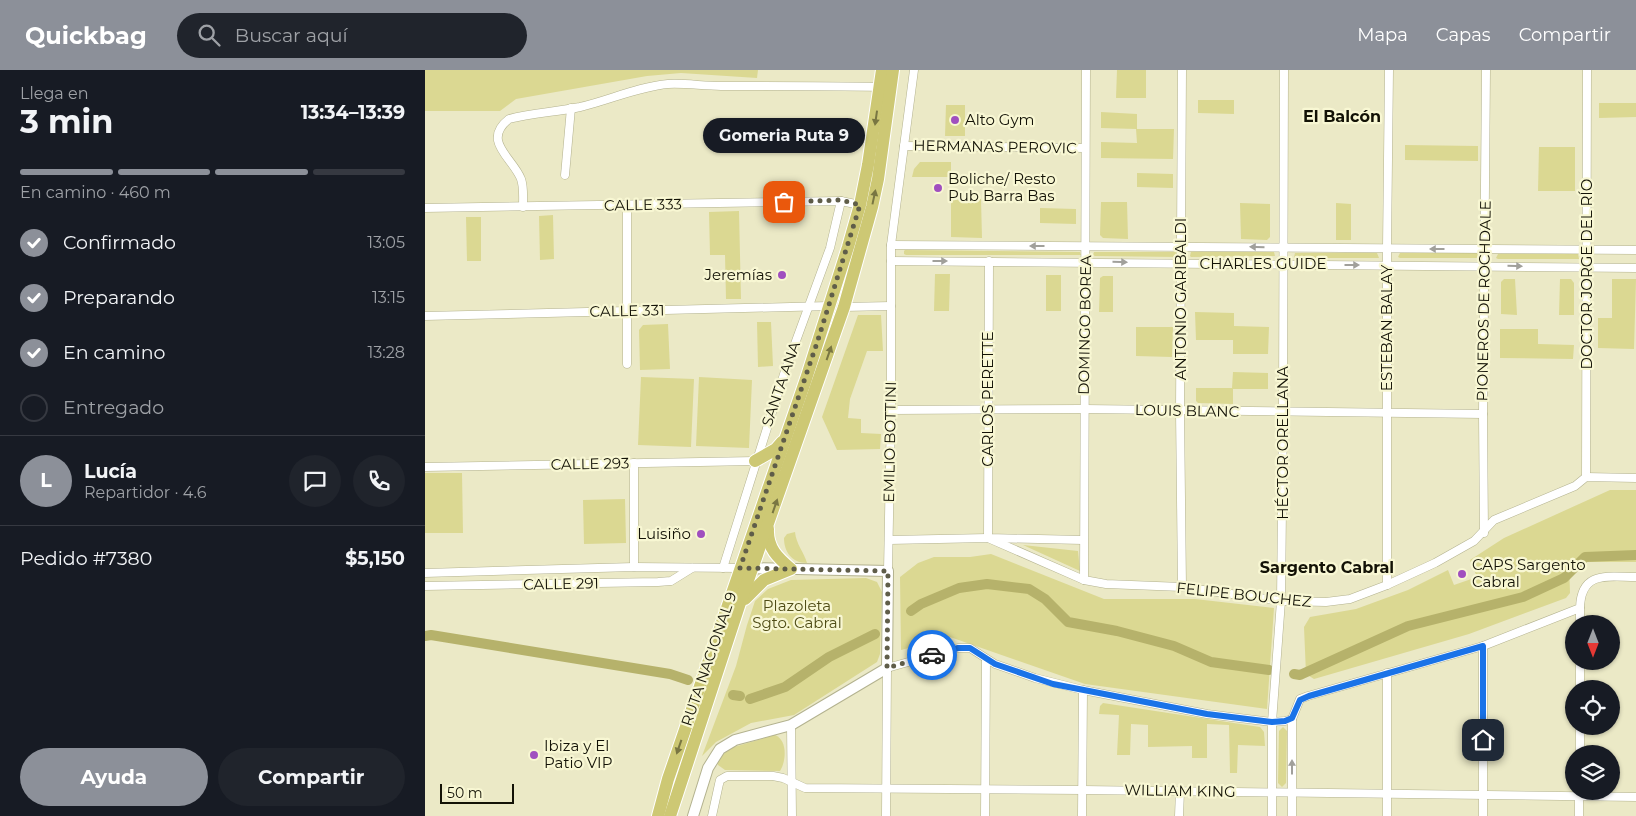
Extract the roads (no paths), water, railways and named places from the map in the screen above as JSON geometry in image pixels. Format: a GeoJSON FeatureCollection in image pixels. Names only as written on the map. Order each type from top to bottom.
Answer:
{"type":"FeatureCollection","features":[{"type":"Feature","properties":{"kind":"main road","name":"RUTA NACIONAL 9"},"geometry":{"type":"LineString","coordinates":[[658,816],[668,779],[746,568],[784,440],[829,306],[860,205],[872,145],[882,70]]}},
{"type":"Feature","properties":{"kind":"main road","name":"RUTA NACIONAL 9"},"geometry":{"type":"LineString","coordinates":[[670,816],[739,606],[746,568],[768,527],[844,307],[878,179],[893,70]]}},
{"type":"Feature","properties":{"kind":"main road"},"geometry":{"type":"LineString","coordinates":[[755,461],[776,449],[784,440]]}},
{"type":"Feature","properties":{"kind":"main road"},"geometry":{"type":"LineString","coordinates":[[739,606],[753,589],[764,580],[791,569],[771,548],[767,537],[768,527]]}},
{"type":"Feature","properties":{"kind":"street","name":"EMILIO BOTTINI"},"geometry":{"type":"LineString","coordinates":[[886,816],[891,245],[914,70]]}},
{"type":"Feature","properties":{"kind":"street","name":"DOMINGO BOREA"},"geometry":{"type":"LineString","coordinates":[[1084,580],[1086,70]]}},
{"type":"Feature","properties":{"kind":"street","name":"ANTONIO GARIBALDI"},"geometry":{"type":"LineString","coordinates":[[1181,70],[1182,263],[1180,411],[1182,587]]}},
{"type":"Feature","properties":{"kind":"street","name":"HÉCTOR ORELLANA"},"geometry":{"type":"LineString","coordinates":[[1272,816],[1272,722],[1281,601],[1284,70]]}},
{"type":"Feature","properties":{"kind":"street","name":"ESTEBAN BALAY"},"geometry":{"type":"LineString","coordinates":[[1387,585],[1389,70]]}},
{"type":"Feature","properties":{"kind":"street","name":"PIONEROS DE ROCHDALE"},"geometry":{"type":"LineString","coordinates":[[1484,532],[1483,414],[1487,70]]}},
{"type":"Feature","properties":{"kind":"street","name":"DOCTOR JORGE DEL RÍO"},"geometry":{"type":"LineString","coordinates":[[1587,70],[1587,478]]}},
{"type":"Feature","properties":{"kind":"street"},"geometry":{"type":"LineString","coordinates":[[523,206],[521,179],[501,150],[497,137],[501,126],[509,119],[571,108],[651,86],[669,84],[880,87]]}},
{"type":"Feature","properties":{"kind":"street"},"geometry":{"type":"LineString","coordinates":[[565,175],[571,108]]}},
{"type":"Feature","properties":{"kind":"street","name":"HERMANAS PEROVIC"},"geometry":{"type":"LineString","coordinates":[[904,146],[1085,148]]}},
{"type":"Feature","properties":{"kind":"street","name":"CALLE 333"},"geometry":{"type":"LineString","coordinates":[[425,208],[841,200],[860,205]]}},
{"type":"Feature","properties":{"kind":"street","name":"SANTA ANA"},"geometry":{"type":"LineString","coordinates":[[723,568],[755,461],[807,307],[830,248],[841,200]]}},
{"type":"Feature","properties":{"kind":"street"},"geometry":{"type":"LineString","coordinates":[[627,205],[627,364]]}},
{"type":"Feature","properties":{"kind":"street","name":"CHARLES GUIDE"},"geometry":{"type":"LineString","coordinates":[[891,245],[1636,250]]}},
{"type":"Feature","properties":{"kind":"street","name":"CHARLES GUIDE"},"geometry":{"type":"LineString","coordinates":[[891,261],[1636,268]]}},
{"type":"Feature","properties":{"kind":"street","name":"CARLOS PERETTE"},"geometry":{"type":"LineString","coordinates":[[988,538],[989,261]]}},
{"type":"Feature","properties":{"kind":"street","name":"CALLE 331"},"geometry":{"type":"LineString","coordinates":[[425,316],[829,306]]}},
{"type":"Feature","properties":{"kind":"street"},"geometry":{"type":"LineString","coordinates":[[844,307],[891,306]]}},
{"type":"Feature","properties":{"kind":"street","name":"LOUIS BLANC"},"geometry":{"type":"LineString","coordinates":[[891,410],[1084,409],[1483,414]]}},
{"type":"Feature","properties":{"kind":"street","name":"CALLE 293"},"geometry":{"type":"LineString","coordinates":[[425,467],[755,461]]}},
{"type":"Feature","properties":{"kind":"street"},"geometry":{"type":"LineString","coordinates":[[634,463],[634,567]]}},
{"type":"Feature","properties":{"kind":"street","name":"FELIPE BOUCHEZ"},"geometry":{"type":"LineString","coordinates":[[889,540],[988,538],[1084,580],[1106,584],[1182,587],[1281,601],[1326,602],[1350,599],[1387,585],[1435,563],[1474,542],[1495,520],[1575,486],[1587,478],[1636,478]]}},
{"type":"Feature","properties":{"kind":"street"},"geometry":{"type":"LineString","coordinates":[[988,538],[1083,540]]}},
{"type":"Feature","properties":{"kind":"street","name":"CALLE 291"},"geometry":{"type":"LineString","coordinates":[[425,573],[634,567],[746,568]]}},
{"type":"Feature","properties":{"kind":"street","name":"CALLE 291"},"geometry":{"type":"LineString","coordinates":[[425,586],[658,582],[671,581],[693,568]]}},
{"type":"Feature","properties":{"kind":"street"},"geometry":{"type":"LineString","coordinates":[[746,568],[888,571]]}},
{"type":"Feature","properties":{"kind":"street"},"geometry":{"type":"LineString","coordinates":[[1580,615],[1580,596],[1587,584],[1597,577],[1636,577]]}},
{"type":"Feature","properties":{"kind":"street"},"geometry":{"type":"LineString","coordinates":[[1292,816],[1292,718],[1300,700],[1483,646],[1580,608]]}},
{"type":"Feature","properties":{"kind":"street"},"geometry":{"type":"LineString","coordinates":[[1483,646],[1483,816]]}},
{"type":"Feature","properties":{"kind":"street"},"geometry":{"type":"LineString","coordinates":[[693,816],[708,768],[720,749],[735,740],[791,724],[887,668],[958,648],[970,648],[986,659],[1035,678],[1083,690],[1207,714],[1272,722],[1285,721],[1292,718]]}},
{"type":"Feature","properties":{"kind":"street"},"geometry":{"type":"LineString","coordinates":[[985,816],[986,659]]}},
{"type":"Feature","properties":{"kind":"street"},"geometry":{"type":"LineString","coordinates":[[1387,673],[1387,816]]}},
{"type":"Feature","properties":{"kind":"street"},"geometry":{"type":"LineString","coordinates":[[1082,816],[1083,690]]}},
{"type":"Feature","properties":{"kind":"street"},"geometry":{"type":"LineString","coordinates":[[791,724],[792,816]]}},
{"type":"Feature","properties":{"kind":"street","name":"WILLIAM KING"},"geometry":{"type":"LineString","coordinates":[[712,816],[720,780],[727,776],[773,776],[805,788],[1272,792],[1483,796],[1565,794]]}},
{"type":"Feature","properties":{"kind":"street"},"geometry":{"type":"LineString","coordinates":[[1179,816],[1180,791]]}},
{"type":"Feature","properties":{"kind":"street","name":"WILLIAM KING"},"geometry":{"type":"LineString","coordinates":[[1620,796],[1636,797]]}},
{"type":"Feature","properties":{"kind":"street"},"geometry":{"type":"LineString","coordinates":[[1579,800],[1579,816]]}},
{"type":"Feature","properties":{"kind":"waterway"},"geometry":{"type":"LineString","coordinates":[[1294,674],[1300,675],[1408,626],[1523,597],[1564,578],[1585,557],[1636,555]]}},
{"type":"Feature","properties":{"kind":"waterway"},"geometry":{"type":"LineString","coordinates":[[911,611],[921,604],[959,588],[987,584],[1029,589],[1045,599],[1068,622],[1117,631],[1174,646],[1211,662],[1269,670]]}},
{"type":"Feature","properties":{"kind":"waterway"},"geometry":{"type":"LineString","coordinates":[[750,699],[785,687],[829,657],[875,634]]}},
{"type":"Feature","properties":{"kind":"waterway"},"geometry":{"type":"LineString","coordinates":[[425,636],[431,635],[670,674],[688,680]]}},
{"type":"Feature","properties":{"kind":"waterway"},"geometry":{"type":"LineString","coordinates":[[733,695],[740,696]]}},
{"type":"Feature","properties":{"kind":"place","name":"Alto Gym"},"geometry":{"type":"Point","coordinates":[955,120]}},
{"type":"Feature","properties":{"kind":"place","name":"Boliche/ Resto Pub Barra Bas"},"geometry":{"type":"Point","coordinates":[938,188]}},
{"type":"Feature","properties":{"kind":"place","name":"Gomeria Ruta 9"},"geometry":{"type":"Point","coordinates":[784,202]}},
{"type":"Feature","properties":{"kind":"place","name":"Jeremías"},"geometry":{"type":"Point","coordinates":[782,275]}},
{"type":"Feature","properties":{"kind":"place","name":"Luisiño"},"geometry":{"type":"Point","coordinates":[701,534]}},
{"type":"Feature","properties":{"kind":"place","name":"CAPS Sargento Cabral"},"geometry":{"type":"Point","coordinates":[1462,574]}},
{"type":"Feature","properties":{"kind":"place","name":"Ibiza y El Patio VIP"},"geometry":{"type":"Point","coordinates":[534,755]}},
{"type":"Feature","properties":{"kind":"district","name":"El Balcón"},"geometry":{"type":"Point","coordinates":[1342,116]}},
{"type":"Feature","properties":{"kind":"district","name":"Sargento Cabral"},"geometry":{"type":"Point","coordinates":[1327,567]}},
{"type":"Feature","properties":{"kind":"park label","name":"Plazoleta Sgto. Cabral"},"geometry":{"type":"Point","coordinates":[797,614]}}]}
